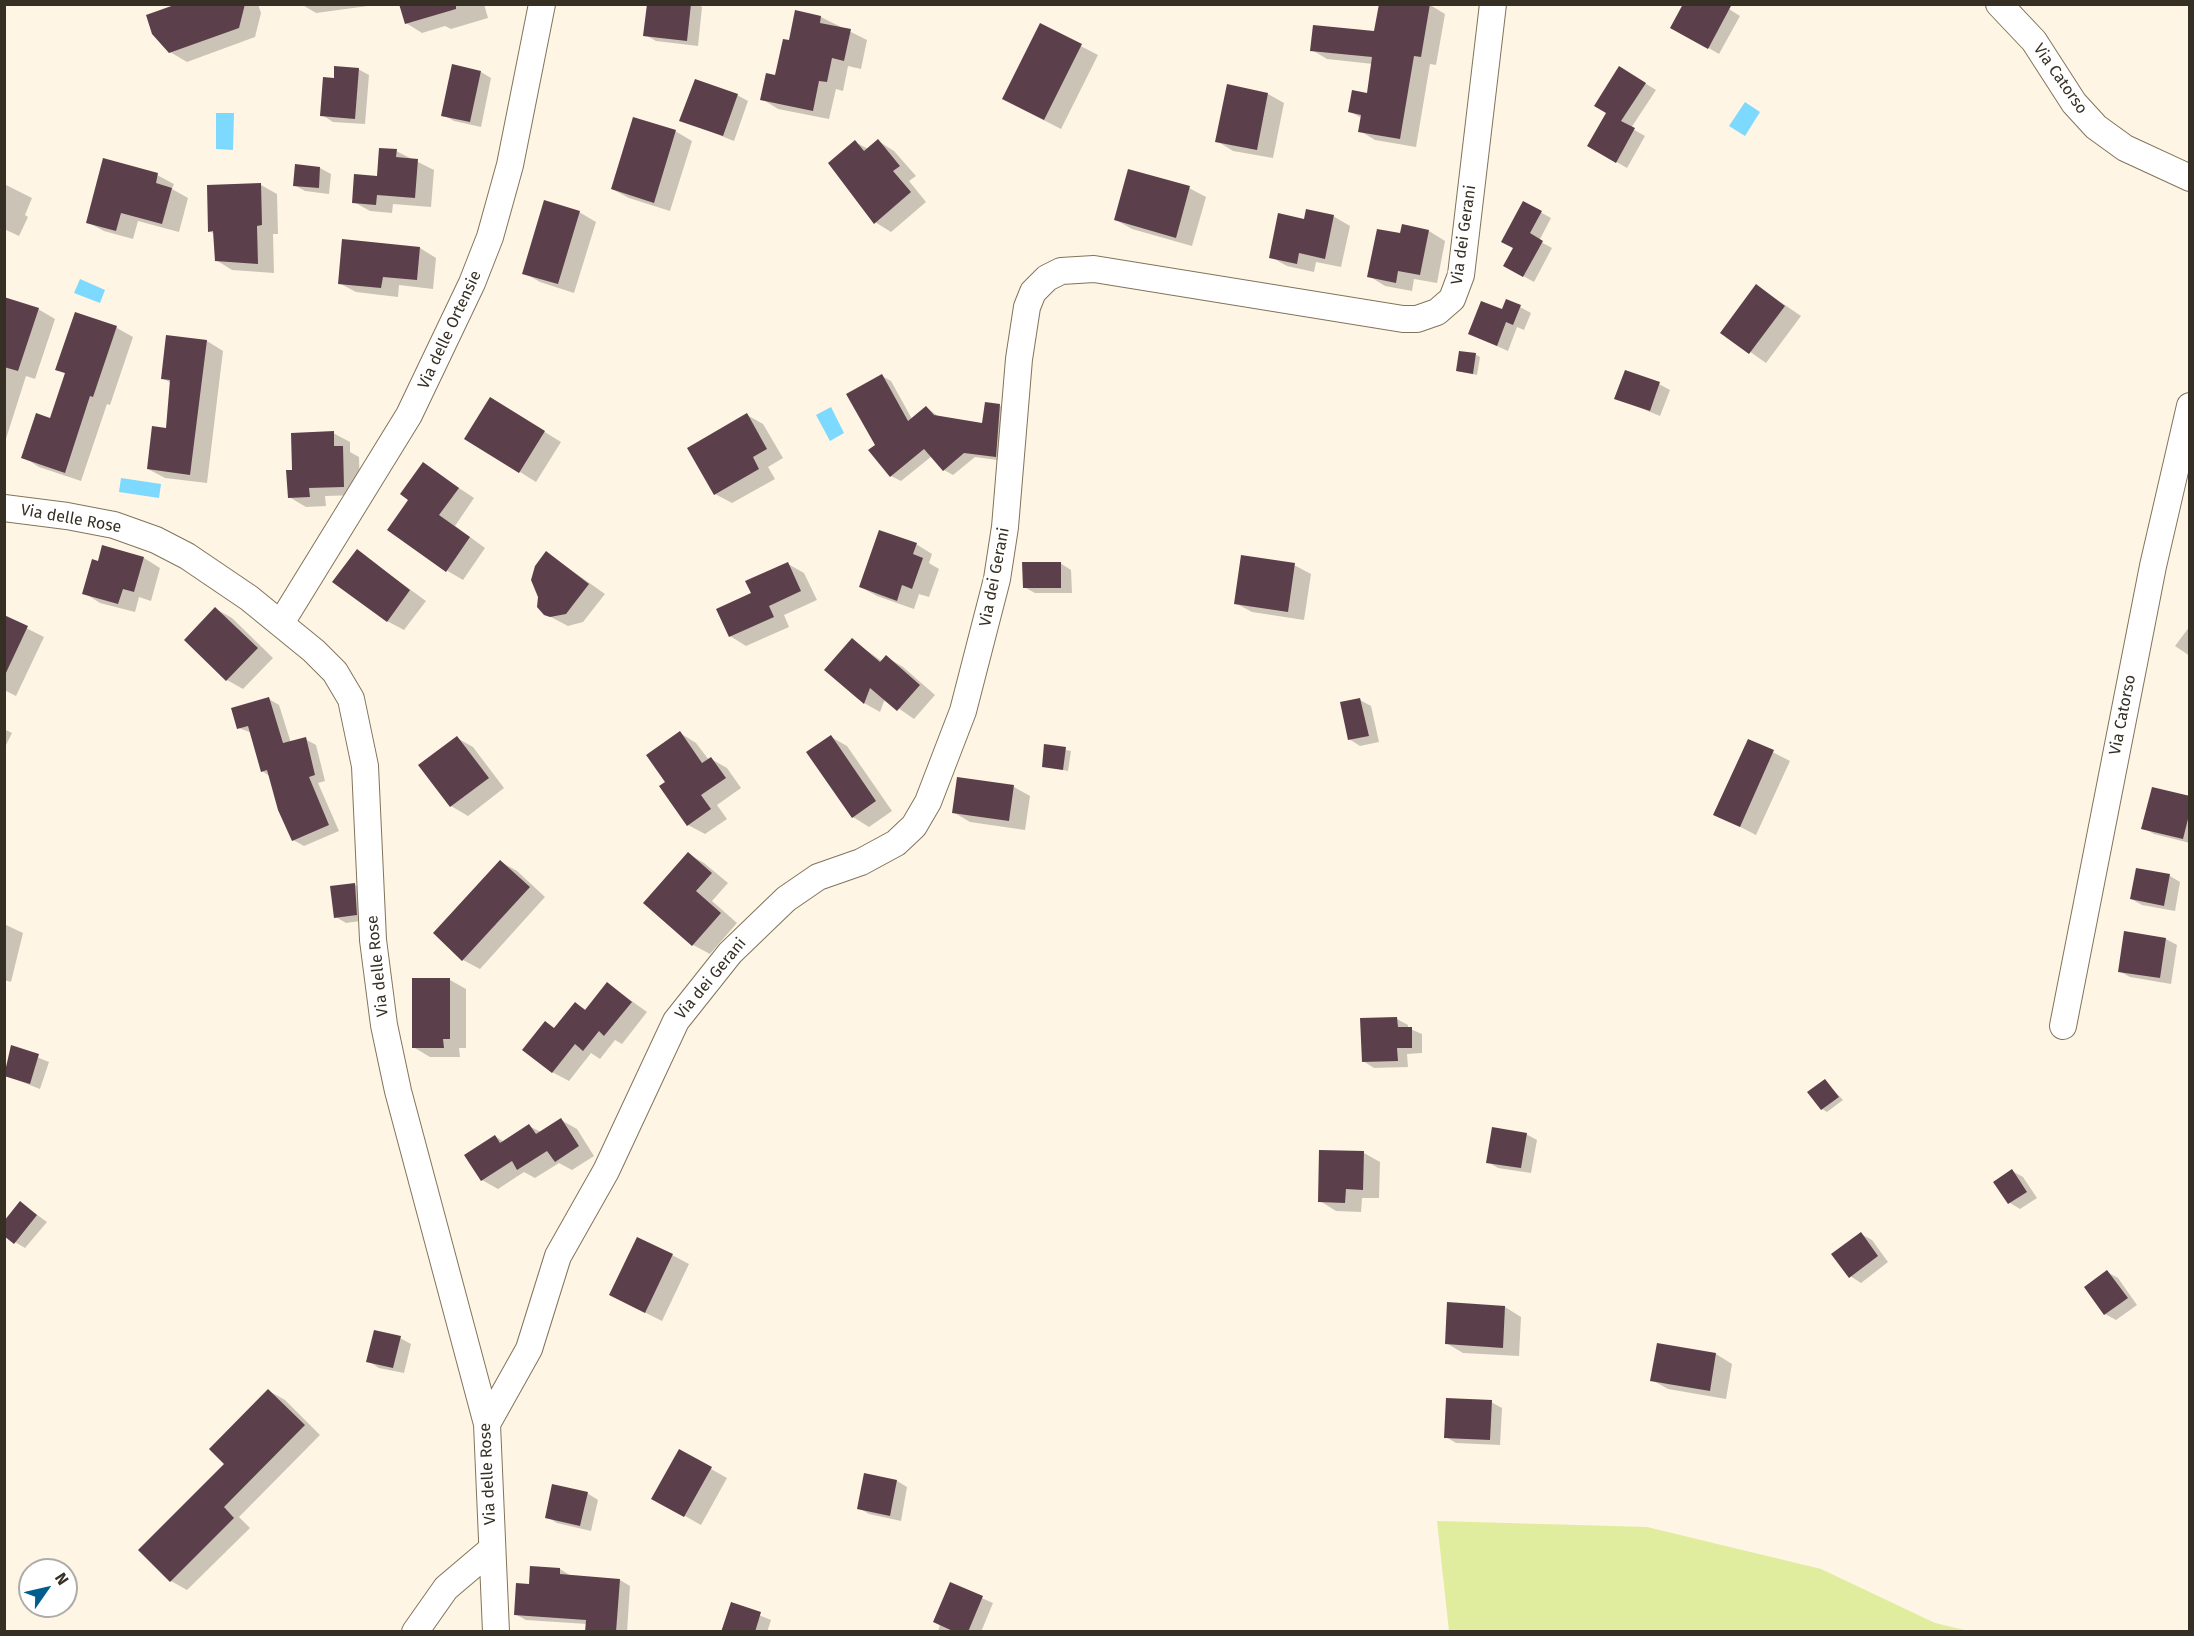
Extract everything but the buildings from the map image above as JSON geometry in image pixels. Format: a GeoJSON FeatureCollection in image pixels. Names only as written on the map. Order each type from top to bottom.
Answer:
{"type":"FeatureCollection","features":[{"type":"Feature","properties":{"kind":"street","name":"Via delle Ortensie"},"geometry":{"type":"LineString","coordinates":[[280,623],[409,415],[472,282],[490,237],[509,172],[542,4]]}},
{"type":"Feature","properties":{"kind":"street","name":"Via dei Gerani"},"geometry":{"type":"LineString","coordinates":[[487,1424],[529,1349],[558,1256],[606,1171],[676,1021],[730,953],[786,899],[818,877],[861,862],[896,843],[914,826],[924,811],[963,711],[997,579],[1005,527],[1019,359],[1027,307],[1033,292],[1047,278],[1061,271],[1094,269],[1403,319],[1417,319],[1437,312],[1455,294],[1461,275],[1493,4]]}},
{"type":"Feature","properties":{"kind":"street","name":"Via Catorso"},"geometry":{"type":"LineString","coordinates":[[1999,4],[2034,41],[2074,103],[2096,128],[2125,148],[2190,178]]}},
{"type":"Feature","properties":{"kind":"street","name":"Via Catorso"},"geometry":{"type":"LineString","coordinates":[[2063,1026],[2157,546],[2190,406]]}},
{"type":"Feature","properties":{"kind":"street","name":"Via delle Rose"},"geometry":{"type":"LineString","coordinates":[[4,508],[100,522],[156,540],[201,565],[280,623],[327,663],[354,706],[366,778],[373,940],[384,1025],[398,1091],[487,1424],[496,1632]]}},
{"type":"Feature","properties":{"kind":"street"},"geometry":{"type":"LineString","coordinates":[[415,1632],[450,1583],[492,1549]]}},
{"type":"Feature","properties":{"kind":"green space"},"geometry":{"type":"Polygon","coordinates":[[[1437,1521],[1647,1527],[1821,1569],[1935,1623],[1969,1631],[1449,1631],[1437,1521]]]}},
{"type":"Feature","properties":{"kind":"water"},"geometry":{"type":"Polygon","coordinates":[[[1745,102],[1760,112],[1745,136],[1729,126],[1745,102]]]}},
{"type":"Feature","properties":{"kind":"water"},"geometry":{"type":"Polygon","coordinates":[[[216,113],[234,113],[233,150],[216,149],[216,113]]]}},
{"type":"Feature","properties":{"kind":"water"},"geometry":{"type":"Polygon","coordinates":[[[80,279],[105,290],[100,303],[74,293],[80,279]]]}},
{"type":"Feature","properties":{"kind":"water"},"geometry":{"type":"Polygon","coordinates":[[[831,407],[844,433],[830,441],[816,415],[831,407]]]}},
{"type":"Feature","properties":{"kind":"water"},"geometry":{"type":"Polygon","coordinates":[[[121,478],[161,484],[159,498],[119,492],[121,478]]]}}]}
